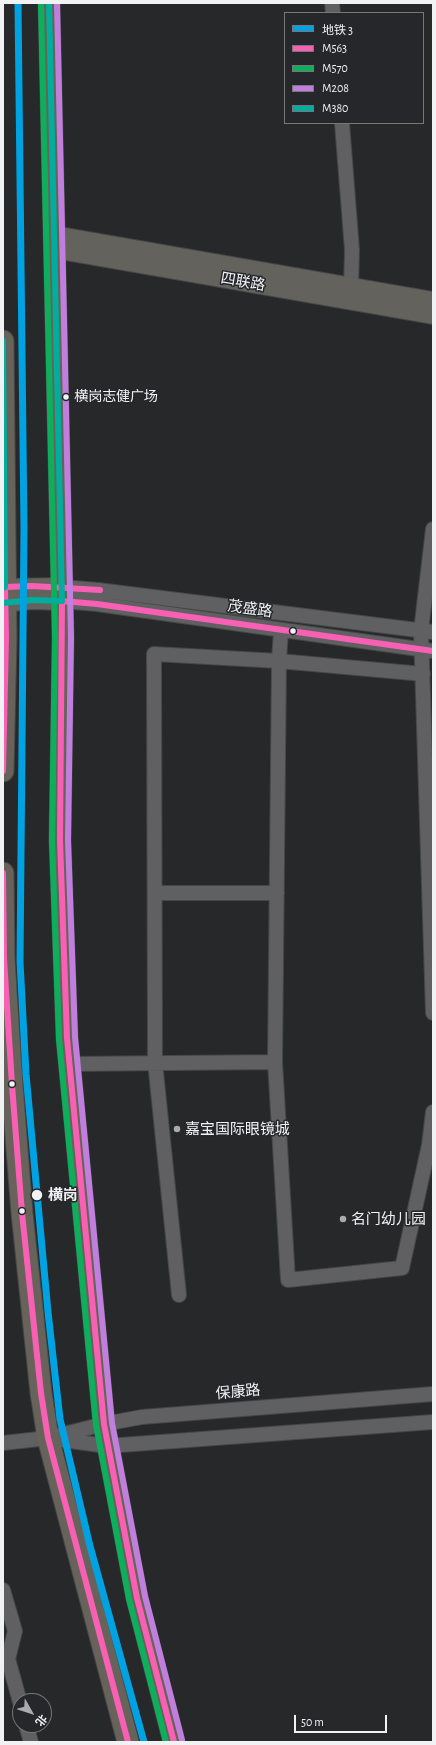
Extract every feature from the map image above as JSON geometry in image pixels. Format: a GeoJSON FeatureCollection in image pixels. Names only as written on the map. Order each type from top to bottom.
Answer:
{"type":"FeatureCollection","features":[{"type":"Feature","properties":{"kind":"highway"},"geometry":{"type":"LineString","coordinates":[[49,3],[62,594],[60,840],[67,1038],[107,1446],[137,1598],[174,1742]]}},
{"type":"Feature","properties":{"kind":"highway"},"geometry":{"type":"LineString","coordinates":[[3,341],[4,595],[6,638],[3,771]]}},
{"type":"Feature","properties":{"kind":"highway"},"geometry":{"type":"LineString","coordinates":[[3,873],[4,959],[12,1085],[22,1213],[41,1393],[48,1438],[128,1742]]}},
{"type":"Feature","properties":{"kind":"main road","name":"四联路"},"geometry":{"type":"LineString","coordinates":[[54,242],[351,287],[433,301]]}},
{"type":"Feature","properties":{"kind":"main road","name":"四联路"},"geometry":{"type":"LineString","coordinates":[[54,242],[433,315]]}},
{"type":"Feature","properties":{"kind":"main road"},"geometry":{"type":"LineString","coordinates":[[4,595],[32,600],[62,594]]}},
{"type":"Feature","properties":{"kind":"street"},"geometry":{"type":"LineString","coordinates":[[342,124],[352,250],[351,287]]}},
{"type":"Feature","properties":{"kind":"street"},"geometry":{"type":"LineString","coordinates":[[433,529],[427,632],[428,650],[423,674],[433,1013]]}},
{"type":"Feature","properties":{"kind":"street","name":"茂盛路"},"geometry":{"type":"LineString","coordinates":[[62,594],[106,591],[427,632]]}},
{"type":"Feature","properties":{"kind":"street","name":"茂盛路"},"geometry":{"type":"LineString","coordinates":[[62,594],[105,606],[428,650]]}},
{"type":"Feature","properties":{"kind":"street"},"geometry":{"type":"LineString","coordinates":[[282,630],[279,661],[275,1062],[288,1280],[402,1268],[429,1145],[433,1112]]}},
{"type":"Feature","properties":{"kind":"street"},"geometry":{"type":"LineString","coordinates":[[179,1294],[155,1062],[154,654],[279,661],[423,674]]}},
{"type":"Feature","properties":{"kind":"street"},"geometry":{"type":"LineString","coordinates":[[155,893],[277,893]]}},
{"type":"Feature","properties":{"kind":"street"},"geometry":{"type":"LineString","coordinates":[[70,1064],[275,1062]]}},
{"type":"Feature","properties":{"kind":"street","name":"保康路"},"geometry":{"type":"LineString","coordinates":[[3,1443],[48,1438],[104,1424],[142,1417],[433,1394]]}},
{"type":"Feature","properties":{"kind":"street","name":"保康路"},"geometry":{"type":"LineString","coordinates":[[48,1438],[107,1446],[433,1422]]}},
{"type":"Feature","properties":{"kind":"street"},"geometry":{"type":"LineString","coordinates":[[3,1590],[15,1631],[8,1659],[17,1693]]}},
{"type":"Feature","properties":{"kind":"metro line","name":"3"},"geometry":{"type":"LineString","coordinates":[[18,3],[24,528],[20,962],[26,1074],[48,1312],[60,1419],[90,1546],[144,1742]]}},
{"type":"Feature","properties":{"kind":"transit line","name":"M570"},"geometry":{"type":"LineString","coordinates":[[41,3],[55,637],[52,840],[59,1039],[96,1425],[129,1599],[166,1742]]}},
{"type":"Feature","properties":{"kind":"transit line","name":"M380"},"geometry":{"type":"LineString","coordinates":[[3,603],[32,600],[62,601],[49,3]]}},
{"type":"Feature","properties":{"kind":"transit line","name":"M208"},"geometry":{"type":"LineString","coordinates":[[57,3],[71,637],[68,840],[75,1037],[112,1423],[145,1596],[182,1740]]}},
{"type":"Feature","properties":{"kind":"transit line","name":"M380"},"geometry":{"type":"LineString","coordinates":[[3,341],[5,587],[3,588]]}},
{"type":"Feature","properties":{"kind":"transit line","name":"M563"},"geometry":{"type":"LineString","coordinates":[[3,771],[6,638],[5,587],[32,586],[100,590]]}},
{"type":"Feature","properties":{"kind":"transit line","name":"M563"},"geometry":{"type":"LineString","coordinates":[[174,1742],[137,1598],[104,1424],[67,1038],[60,840],[62,601],[97,604],[433,651]]}},
{"type":"Feature","properties":{"kind":"transit line","name":"M563"},"geometry":{"type":"LineString","coordinates":[[3,873],[4,959],[12,1085],[22,1213],[41,1393],[48,1438],[128,1742]]}},
{"type":"Feature","properties":{"kind":"place","name":"横岗志健广场"},"geometry":{"type":"Point","coordinates":[66,397]}},
{"type":"Feature","properties":{"kind":"place","name":"嘉宝国际眼镜城"},"geometry":{"type":"Point","coordinates":[177,1129]}},
{"type":"Feature","properties":{"kind":"place","name":"横岗"},"geometry":{"type":"Point","coordinates":[37,1195]}},
{"type":"Feature","properties":{"kind":"place","name":"名门幼儿园"},"geometry":{"type":"Point","coordinates":[343,1219]}}]}
